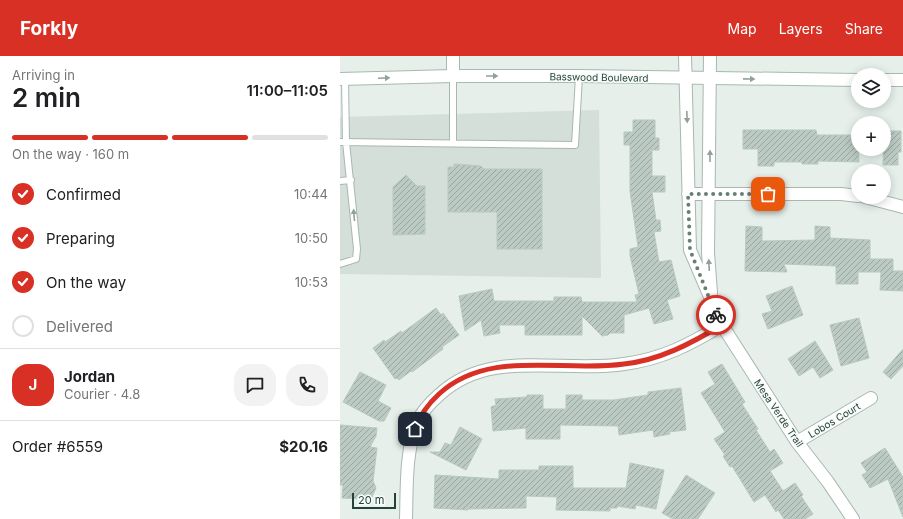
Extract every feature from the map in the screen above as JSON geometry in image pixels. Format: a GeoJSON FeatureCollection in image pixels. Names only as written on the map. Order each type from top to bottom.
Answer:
{"type":"FeatureCollection","features":[{"type":"Feature","properties":{"kind":"street"},"geometry":{"type":"LineString","coordinates":[[453,56],[453,76]]}},
{"type":"Feature","properties":{"kind":"street","name":"Mesa Verde Trail"},"geometry":{"type":"LineString","coordinates":[[685,56],[690,250],[711,304],[722,325],[797,442],[828,482],[853,519]]}},
{"type":"Feature","properties":{"kind":"street","name":"Mesa Verde Trail"},"geometry":{"type":"LineString","coordinates":[[710,56],[710,195],[708,253],[711,304]]}},
{"type":"Feature","properties":{"kind":"street","name":"Basswood Boulevard"},"geometry":{"type":"LineString","coordinates":[[342,79],[453,76],[579,76],[851,80]]}},
{"type":"Feature","properties":{"kind":"street"},"geometry":{"type":"LineString","coordinates":[[891,80],[903,80]]}},
{"type":"Feature","properties":{"kind":"street"},"geometry":{"type":"LineString","coordinates":[[688,194],[851,195]]}},
{"type":"Feature","properties":{"kind":"street"},"geometry":{"type":"LineString","coordinates":[[891,204],[903,207]]}},
{"type":"Feature","properties":{"kind":"street"},"geometry":{"type":"LineString","coordinates":[[406,519],[409,460],[412,439],[419,419],[430,403],[451,383],[474,372],[500,367],[544,365],[603,366],[645,361],[681,349],[722,325]]}},
{"type":"Feature","properties":{"kind":"street","name":"Lobos Court"},"geometry":{"type":"LineString","coordinates":[[797,442],[871,398]]}},
{"type":"Feature","properties":{"kind":"lane"},"geometry":{"type":"LineString","coordinates":[[453,76],[453,143]]}},
{"type":"Feature","properties":{"kind":"lane"},"geometry":{"type":"LineString","coordinates":[[343,142],[575,145],[579,76]]}},
{"type":"Feature","properties":{"kind":"lane"},"geometry":{"type":"LineString","coordinates":[[340,264],[356,259],[357,249],[351,180],[343,142],[342,79]]}},
{"type":"Feature","properties":{"kind":"lane"},"geometry":{"type":"LineString","coordinates":[[340,181],[351,180]]}},
{"type":"Feature","properties":{"kind":"shaded area"},"geometry":{"type":"Polygon","coordinates":[[[599,110],[601,278],[340,274],[340,117],[599,110]]]}},
{"type":"Feature","properties":{"kind":"building"},"geometry":{"type":"Polygon","coordinates":[[[633,120],[655,120],[655,138],[659,138],[659,150],[652,150],[652,176],[665,176],[665,192],[652,192],[656,220],[660,220],[661,231],[654,232],[659,262],[671,260],[680,296],[667,300],[673,319],[654,324],[649,308],[624,315],[624,333],[610,333],[602,336],[582,316],[582,335],[525,335],[525,325],[499,325],[500,333],[484,336],[481,320],[465,331],[459,296],[492,289],[494,301],[554,301],[554,297],[581,297],[582,302],[637,302],[635,295],[639,294],[630,256],[630,249],[638,247],[630,191],[630,145],[624,145],[624,132],[633,132],[633,120]]]}},
{"type":"Feature","properties":{"kind":"building"},"geometry":{"type":"Polygon","coordinates":[[[743,130],[816,130],[817,135],[851,135],[851,156],[859,156],[859,162],[818,161],[818,164],[802,164],[802,162],[774,162],[774,166],[758,166],[758,149],[743,149],[743,130]]]}},
{"type":"Feature","properties":{"kind":"building"},"geometry":{"type":"Polygon","coordinates":[[[891,131],[901,131],[901,152],[898,152],[898,165],[883,164],[883,156],[891,156],[891,131]]]}},
{"type":"Feature","properties":{"kind":"building"},"geometry":{"type":"Polygon","coordinates":[[[454,164],[481,166],[484,169],[542,169],[542,249],[497,249],[497,212],[448,212],[448,167],[454,167],[454,164]]]}},
{"type":"Feature","properties":{"kind":"building"},"geometry":{"type":"Polygon","coordinates":[[[406,175],[417,186],[425,186],[425,234],[393,235],[393,187],[406,175]]]}},
{"type":"Feature","properties":{"kind":"building"},"geometry":{"type":"Polygon","coordinates":[[[746,226],[762,227],[762,241],[815,240],[815,226],[830,227],[830,238],[870,240],[870,259],[893,259],[893,271],[903,271],[903,291],[880,290],[881,272],[858,272],[858,284],[836,284],[836,266],[784,264],[787,272],[745,271],[746,226]]]}},
{"type":"Feature","properties":{"kind":"building"},"geometry":{"type":"Polygon","coordinates":[[[792,286],[803,315],[768,329],[762,314],[772,311],[766,296],[792,286]]]}},
{"type":"Feature","properties":{"kind":"building"},"geometry":{"type":"Polygon","coordinates":[[[436,308],[441,315],[443,313],[459,335],[412,372],[411,371],[399,380],[397,378],[395,379],[373,348],[401,331],[402,333],[436,308]]]}},
{"type":"Feature","properties":{"kind":"building"},"geometry":{"type":"Polygon","coordinates":[[[859,318],[869,358],[841,366],[830,325],[859,318]]]}},
{"type":"Feature","properties":{"kind":"building"},"geometry":{"type":"Polygon","coordinates":[[[815,341],[833,370],[820,378],[813,367],[799,376],[788,359],[815,341]]]}},
{"type":"Feature","properties":{"kind":"building"},"geometry":{"type":"Polygon","coordinates":[[[903,349],[903,366],[891,379],[883,372],[903,349]]]}},
{"type":"Feature","properties":{"kind":"building"},"geometry":{"type":"Polygon","coordinates":[[[722,364],[745,402],[742,404],[758,429],[756,430],[770,452],[774,449],[783,463],[770,471],[783,491],[795,483],[803,495],[801,496],[813,514],[805,519],[784,519],[778,510],[776,512],[765,495],[754,502],[732,466],[730,467],[723,456],[725,455],[714,439],[725,432],[701,393],[715,384],[708,372],[722,364]]]}},
{"type":"Feature","properties":{"kind":"building"},"geometry":{"type":"Polygon","coordinates":[[[360,372],[386,385],[378,401],[391,408],[384,421],[379,421],[343,402],[360,372]]]}},
{"type":"Feature","properties":{"kind":"building"},"geometry":{"type":"Polygon","coordinates":[[[681,388],[686,430],[669,432],[670,434],[654,437],[653,430],[619,435],[618,426],[560,425],[560,439],[526,439],[526,428],[493,431],[491,407],[496,405],[495,399],[527,397],[527,395],[543,395],[543,409],[566,409],[566,395],[582,395],[582,400],[614,400],[648,395],[648,392],[681,388]]]}},
{"type":"Feature","properties":{"kind":"building"},"geometry":{"type":"Polygon","coordinates":[[[340,425],[377,428],[376,436],[370,447],[377,448],[373,481],[376,488],[372,497],[366,496],[366,499],[342,498],[343,485],[340,485],[340,425]]]}},
{"type":"Feature","properties":{"kind":"building"},"geometry":{"type":"Polygon","coordinates":[[[460,427],[482,439],[466,470],[430,452],[440,452],[445,443],[451,445],[460,427]]]}},
{"type":"Feature","properties":{"kind":"building"},"geometry":{"type":"Polygon","coordinates":[[[885,448],[903,477],[903,517],[888,479],[870,488],[862,475],[867,472],[861,463],[885,448]]]}},
{"type":"Feature","properties":{"kind":"building"},"geometry":{"type":"Polygon","coordinates":[[[630,463],[664,470],[656,509],[636,505],[635,509],[617,506],[617,508],[610,508],[610,511],[556,510],[557,497],[526,496],[526,508],[468,510],[434,508],[435,475],[499,479],[499,470],[539,470],[539,466],[573,466],[573,488],[626,488],[630,463]]]}},
{"type":"Feature","properties":{"kind":"building"},"geometry":{"type":"Polygon","coordinates":[[[686,475],[715,493],[698,519],[673,519],[662,513],[686,475]]]}},
{"type":"Feature","properties":{"kind":"way so far"},"geometry":{"type":"LineString","coordinates":[[716,315],[690,250],[688,194],[768,194]]}},
{"type":"Feature","properties":{"kind":"route"},"geometry":{"type":"LineString","coordinates":[[415,429],[419,419],[430,403],[451,383],[474,372],[500,367],[544,365],[603,366],[622,365],[645,361],[681,349],[722,325],[716,315]]}}]}
